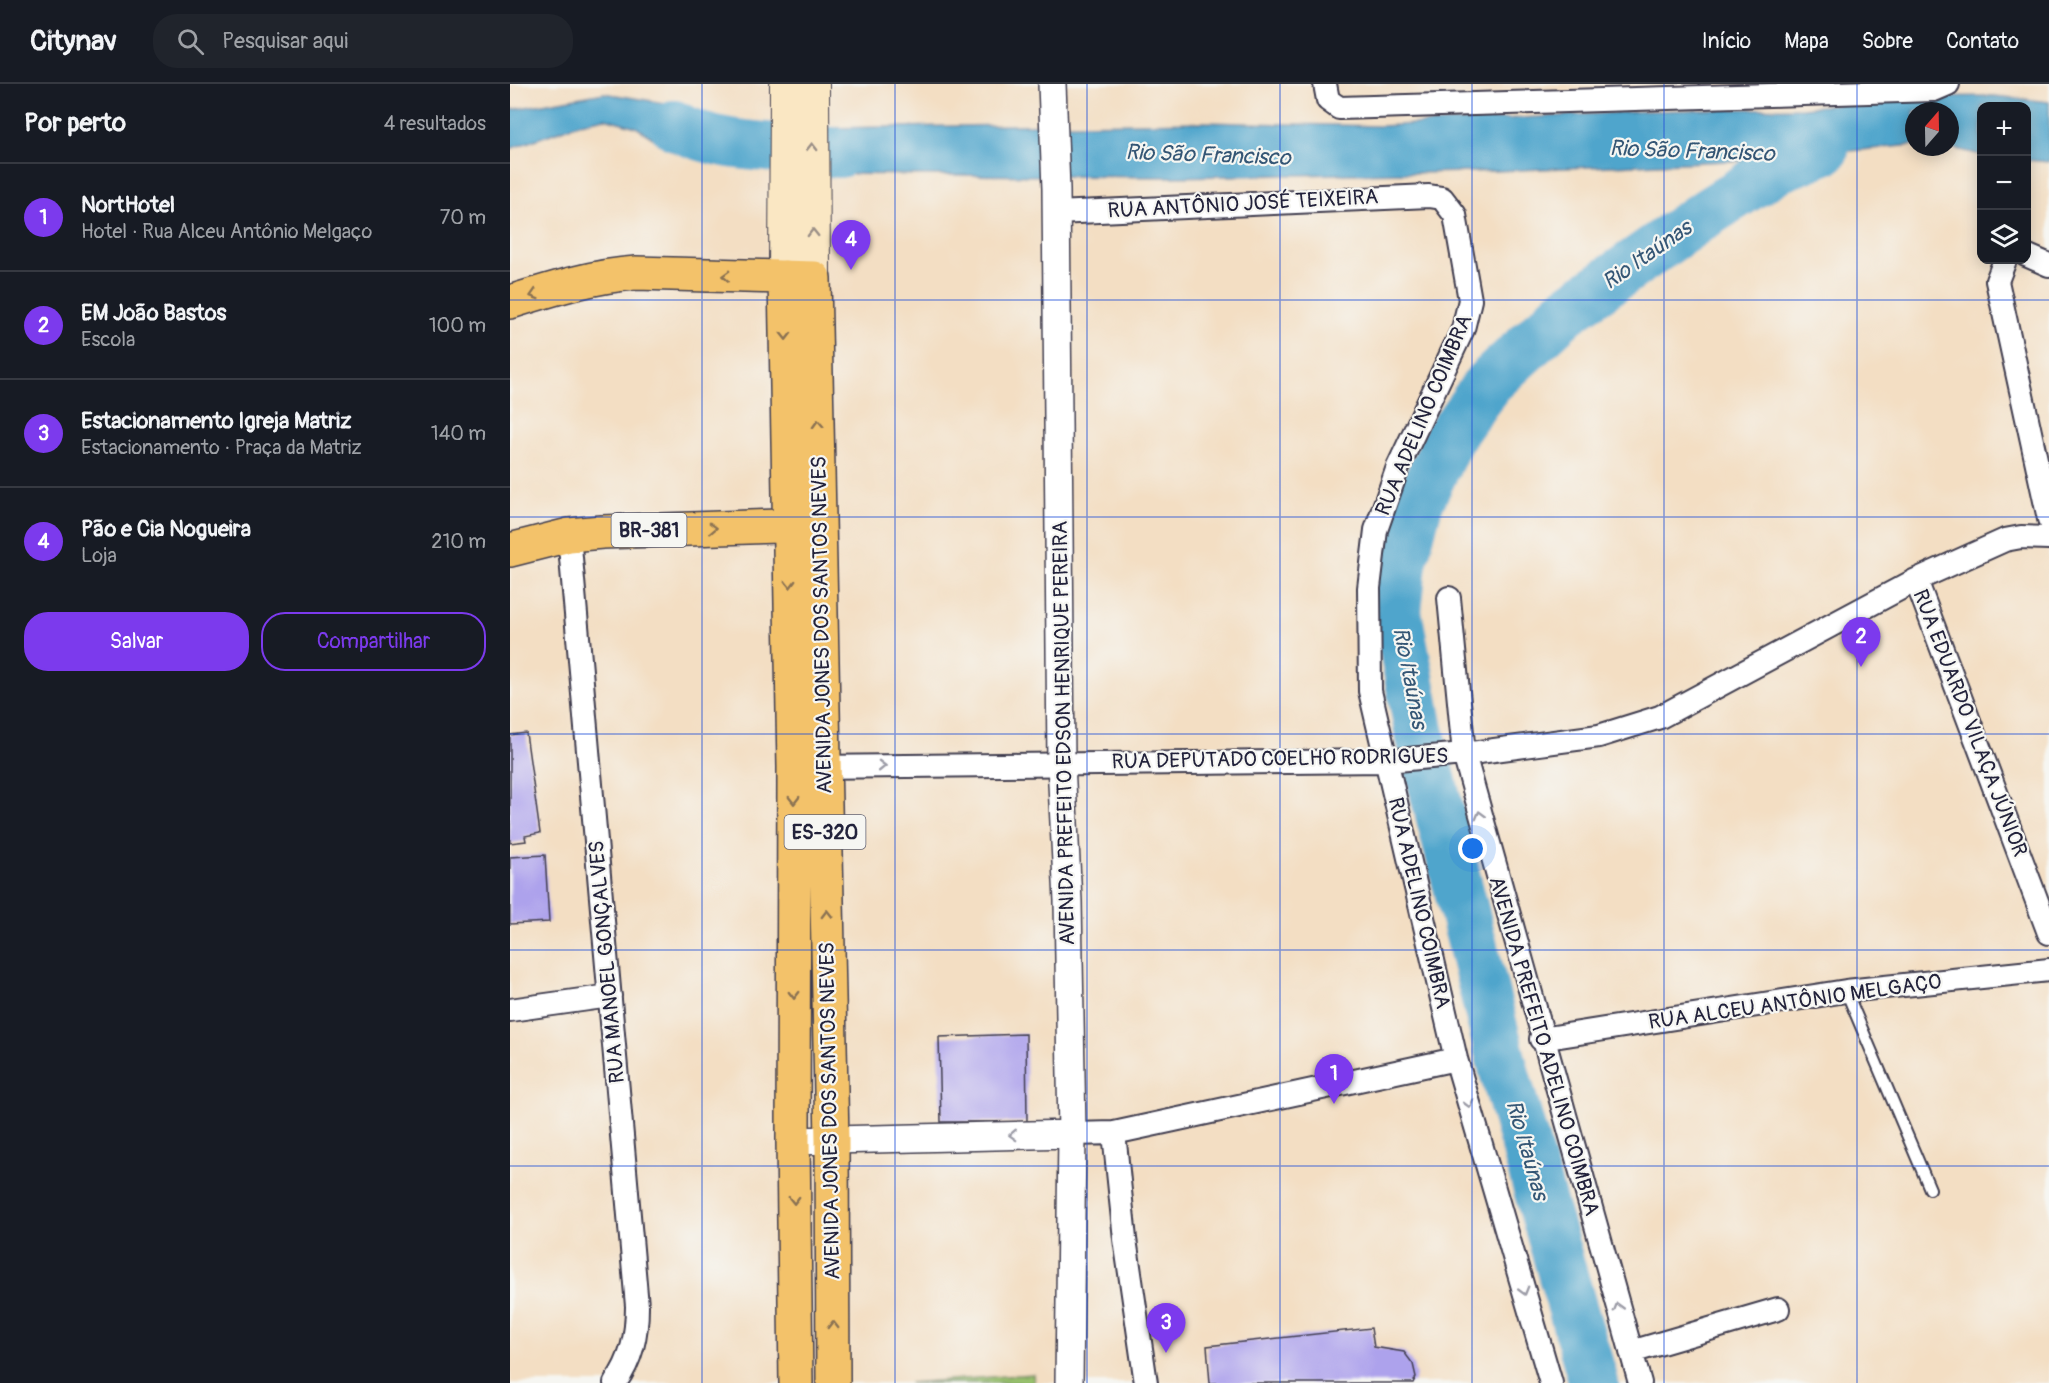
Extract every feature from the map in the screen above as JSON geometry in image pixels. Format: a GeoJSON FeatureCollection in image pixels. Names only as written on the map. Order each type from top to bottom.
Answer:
{"type":"FeatureCollection","features":[{"type":"Feature","properties":{"kind":"main road","name":"AVENIDA JONES DOS SANTOS NEVES"},"geometry":{"type":"LineString","coordinates":[[799,95],[799,277],[809,767],[832,1140],[833,1383]]}},
{"type":"Feature","properties":{"kind":"main road"},"geometry":{"type":"LineString","coordinates":[[510,302],[585,279],[610,275],[636,273],[799,277]]}},
{"type":"Feature","properties":{"kind":"main road","name":"BR-381"},"geometry":{"type":"LineString","coordinates":[[510,550],[569,535],[805,525]]}},
{"type":"Feature","properties":{"kind":"main road","name":"AVENIDA JONES DOS SANTOS NEVES"},"geometry":{"type":"LineString","coordinates":[[796,1383],[793,1141],[809,767]]}},
{"type":"Feature","properties":{"kind":"street","name":"AVENIDA PREFEITO EDSON HENRIQUE PEREIRA"},"geometry":{"type":"LineString","coordinates":[[1052,84],[1056,201],[1061,764],[1068,901],[1072,1134],[1069,1383]]}},
{"type":"Feature","properties":{"kind":"street"},"geometry":{"type":"LineString","coordinates":[[1324,84],[1328,100],[1339,108],[1772,89],[1935,90],[1948,84]]}},
{"type":"Feature","properties":{"kind":"street","name":"RUA ANTÔNIO JOSÉ TEIXEIRA"},"geometry":{"type":"LineString","coordinates":[[1056,201],[1429,196]]}},
{"type":"Feature","properties":{"kind":"street","name":"RUA ADELINO COIMBRA"},"geometry":{"type":"LineString","coordinates":[[1429,196],[1447,202],[1455,215],[1470,300],[1469,311],[1463,330],[1398,467],[1376,530],[1371,556],[1369,588],[1370,691],[1392,760],[1456,1059],[1551,1383]]}},
{"type":"Feature","properties":{"kind":"street"},"geometry":{"type":"LineString","coordinates":[[2031,257],[2049,264]]}},
{"type":"Feature","properties":{"kind":"street"},"geometry":{"type":"LineString","coordinates":[[2003,264],[1996,281],[2049,519]]}},
{"type":"Feature","properties":{"kind":"street","name":"RUA MANOEL GONÇALVES"},"geometry":{"type":"LineString","coordinates":[[569,535],[638,1306],[634,1345],[628,1365],[615,1383]]}},
{"type":"Feature","properties":{"kind":"street","name":"RUA DEPUTADO COELHO RODRIGUES"},"geometry":{"type":"LineString","coordinates":[[809,767],[1392,760],[1455,755],[1599,736],[1660,717],[1916,580],[2006,540],[2021,537],[2049,538]]}},
{"type":"Feature","properties":{"kind":"street","name":"RUA EDUARDO VILAÇA JÚNIOR"},"geometry":{"type":"LineString","coordinates":[[1916,580],[2049,933]]}},
{"type":"Feature","properties":{"kind":"street","name":"AVENIDA PREFEITO ADELINO COIMBRA"},"geometry":{"type":"LineString","coordinates":[[1449,598],[1455,755],[1541,1039],[1640,1383]]}},
{"type":"Feature","properties":{"kind":"street","name":"RUA ALCEU ANTÔNIO MELGAÇO"},"geometry":{"type":"LineString","coordinates":[[1541,1039],[1846,991],[2049,970]]}},
{"type":"Feature","properties":{"kind":"street"},"geometry":{"type":"LineString","coordinates":[[510,1010],[610,996]]}},
{"type":"Feature","properties":{"kind":"street"},"geometry":{"type":"LineString","coordinates":[[793,1141],[1114,1133],[1456,1059]]}},
{"type":"Feature","properties":{"kind":"street"},"geometry":{"type":"LineString","coordinates":[[1114,1133],[1125,1239],[1146,1383]]}},
{"type":"Feature","properties":{"kind":"street"},"geometry":{"type":"LineString","coordinates":[[1631,1352],[1778,1309]]}},
{"type":"Feature","properties":{"kind":"lane"},"geometry":{"type":"LineString","coordinates":[[1846,991],[1930,1189]]}},
{"type":"Feature","properties":{"kind":"green space"},"geometry":{"type":"Polygon","coordinates":[[[1033,1374],[1034,1383],[909,1383],[1033,1374]]]}},
{"type":"Feature","properties":{"kind":"water"},"geometry":{"type":"Polygon","coordinates":[[[604,93],[664,103],[690,125],[737,126],[737,154],[674,152],[636,127],[605,118],[581,123],[510,149],[510,110],[604,93]]]}},
{"type":"Feature","properties":{"kind":"water"},"geometry":{"type":"Polygon","coordinates":[[[1994,96],[2049,102],[2049,162],[2031,160],[2031,102],[1977,102],[1977,154],[1959,150],[1959,102],[1905,102],[1905,146],[1753,160],[1473,172],[1167,177],[827,174],[826,128],[1200,122],[1380,126],[1646,111],[1802,108],[1908,97],[1994,96]]]}},
{"type":"Feature","properties":{"kind":"building"},"geometry":{"type":"Polygon","coordinates":[[[526,733],[540,833],[525,836],[526,841],[510,843],[510,735],[526,733]]]}},
{"type":"Feature","properties":{"kind":"building"},"geometry":{"type":"Polygon","coordinates":[[[545,855],[549,922],[510,924],[510,857],[545,855]]]}},
{"type":"Feature","properties":{"kind":"building"},"geometry":{"type":"Polygon","coordinates":[[[1026,1034],[1027,1122],[941,1122],[939,1037],[1026,1034]]]}},
{"type":"Feature","properties":{"kind":"building"},"geometry":{"type":"Polygon","coordinates":[[[1371,1328],[1374,1347],[1404,1352],[1413,1364],[1416,1377],[1413,1383],[1210,1383],[1207,1346],[1371,1328]]]}},
{"type":"Feature","properties":{"kind":"waterway","name":"Rio São Francisco"},"geometry":{"type":"LineString","coordinates":[[674,125],[693,134],[734,144],[839,153]]}},
{"type":"Feature","properties":{"kind":"waterway","name":"Rio Itaúnas"},"geometry":{"type":"LineString","coordinates":[[1594,1383],[1504,1071],[1419,730],[1397,612],[1402,563],[1418,504],[1449,438],[1488,383],[1565,312],[1699,218],[1776,169],[1824,150]]}},
{"type":"Feature","properties":{"kind":"place","name":"Pão e Cia Nogueira"},"geometry":{"type":"Point","coordinates":[851,270]}},
{"type":"Feature","properties":{"kind":"place","name":"EM João Bastos"},"geometry":{"type":"Point","coordinates":[1861,667]}},
{"type":"Feature","properties":{"kind":"place","name":"NortHotel"},"geometry":{"type":"Point","coordinates":[1334,1104]}},
{"type":"Feature","properties":{"kind":"place","name":"Estacionamento Igreja Matriz"},"geometry":{"type":"Point","coordinates":[1166,1353]}}]}
